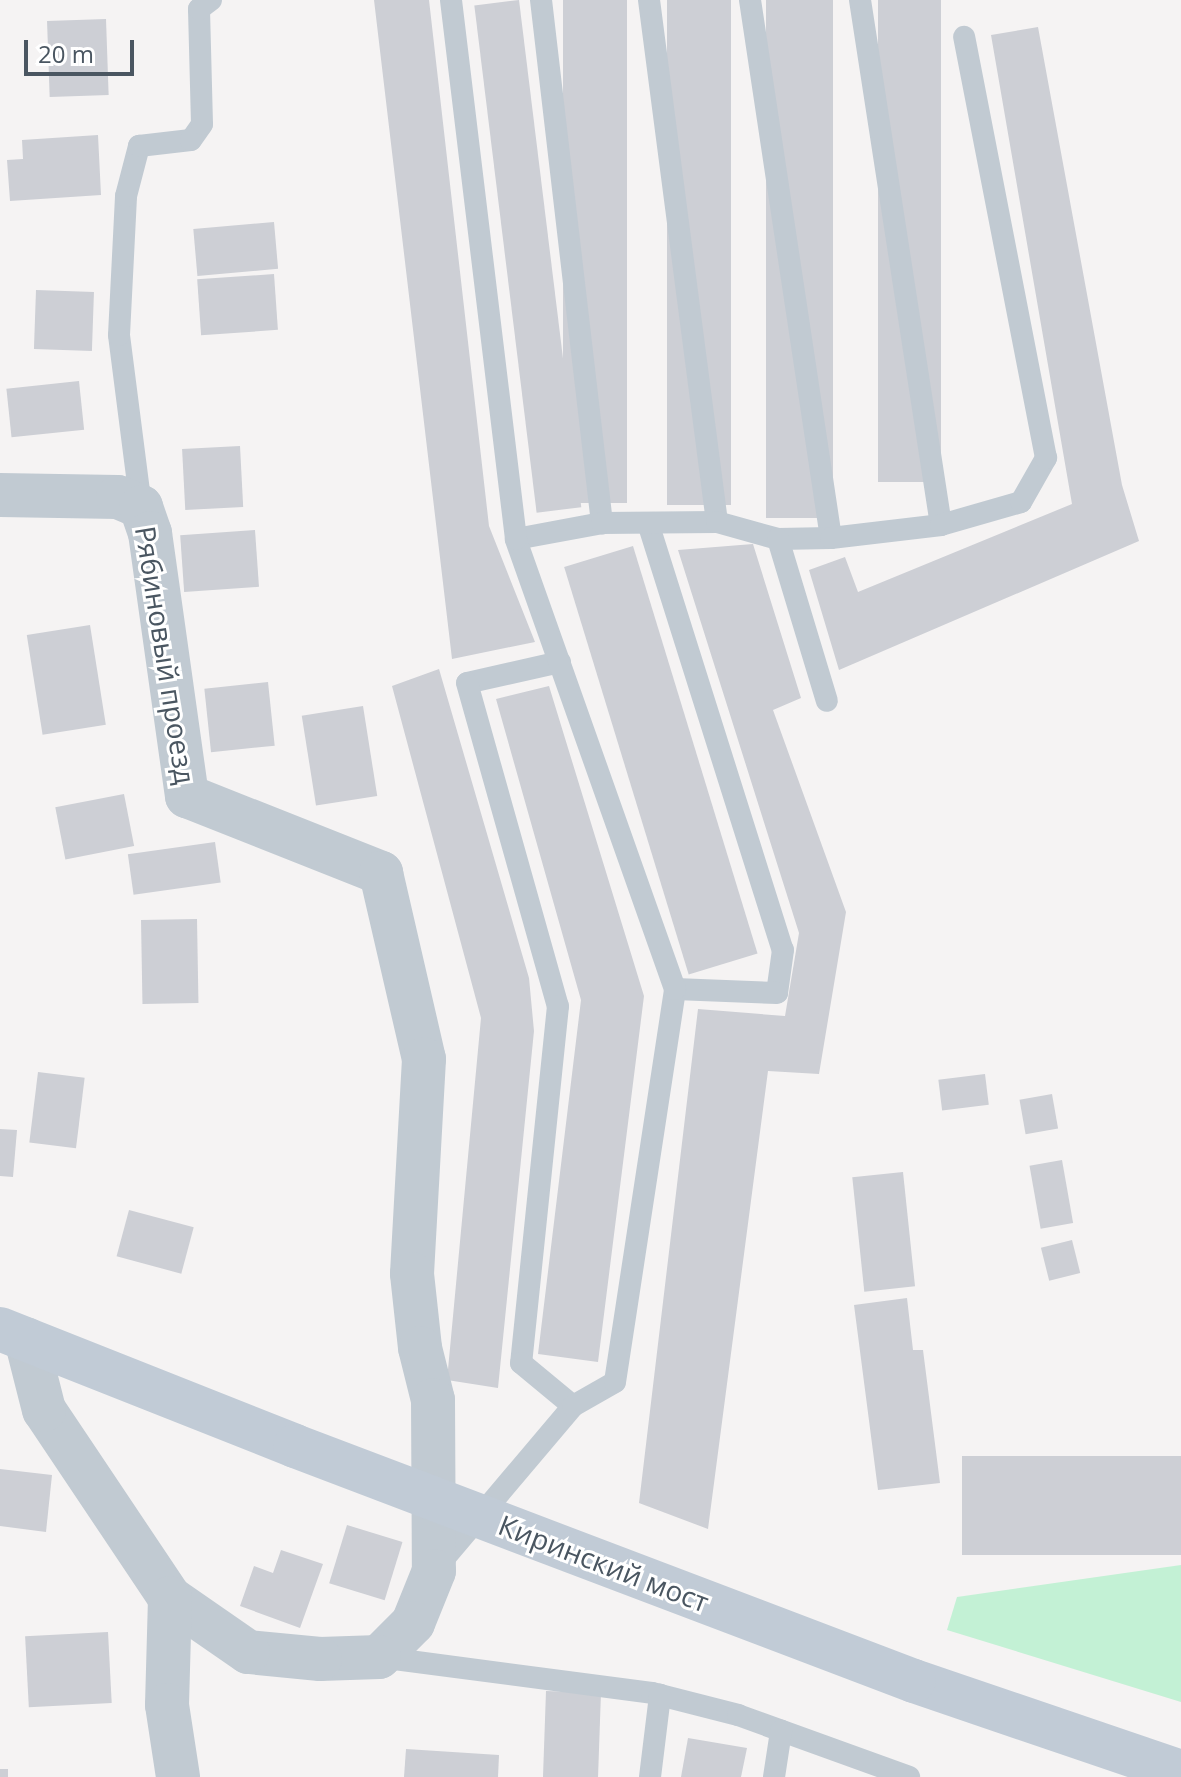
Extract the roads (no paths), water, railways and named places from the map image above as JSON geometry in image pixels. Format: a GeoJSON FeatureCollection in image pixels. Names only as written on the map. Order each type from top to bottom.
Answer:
{"type":"FeatureCollection","features":[{"type":"Feature","properties":{"kind":"street","name":"Рябиновый проезд"},"geometry":{"type":"LineString","coordinates":[[0,495],[118,497],[141,507],[150,533],[187,796],[381,873],[424,1059],[412,1274],[420,1348],[433,1400],[434,1571],[413,1623],[379,1657]]}},
{"type":"Feature","properties":{"kind":"street","name":"Киринский мост"},"geometry":{"type":"LineString","coordinates":[[13,1334],[295,1446],[914,1681],[1181,1772]]}},
{"type":"Feature","properties":{"kind":"street"},"geometry":{"type":"LineString","coordinates":[[13,1334],[44,1410],[170,1598],[248,1652],[320,1659],[379,1657]]}},
{"type":"Feature","properties":{"kind":"street"},"geometry":{"type":"LineString","coordinates":[[170,1598],[167,1705],[178,1777]]}},
{"type":"Feature","properties":{"kind":"lane"},"geometry":{"type":"LineString","coordinates":[[141,507],[119,335],[126,196],[139,146],[191,140],[202,124],[199,9],[211,0]]}},
{"type":"Feature","properties":{"kind":"lane"},"geometry":{"type":"LineString","coordinates":[[434,1571],[573,1406],[615,1382],[675,989],[516,539],[451,0]]}},
{"type":"Feature","properties":{"kind":"lane"},"geometry":{"type":"LineString","coordinates":[[541,0],[602,523]]}},
{"type":"Feature","properties":{"kind":"lane"},"geometry":{"type":"LineString","coordinates":[[649,0],[717,522]]}},
{"type":"Feature","properties":{"kind":"lane"},"geometry":{"type":"LineString","coordinates":[[750,0],[831,538]]}},
{"type":"Feature","properties":{"kind":"lane"},"geometry":{"type":"LineString","coordinates":[[860,0],[941,525]]}},
{"type":"Feature","properties":{"kind":"lane"},"geometry":{"type":"LineString","coordinates":[[516,539],[602,523],[717,522],[778,539],[831,538],[941,525],[1021,502],[1046,458],[964,37]]}},
{"type":"Feature","properties":{"kind":"lane"},"geometry":{"type":"LineString","coordinates":[[648,523],[783,950],[777,993],[675,989]]}},
{"type":"Feature","properties":{"kind":"lane"},"geometry":{"type":"LineString","coordinates":[[778,539],[827,701]]}},
{"type":"Feature","properties":{"kind":"lane"},"geometry":{"type":"LineString","coordinates":[[560,662],[467,683],[558,1006],[521,1363],[573,1406]]}},
{"type":"Feature","properties":{"kind":"lane"},"geometry":{"type":"LineString","coordinates":[[379,1657],[660,1695],[781,1731],[868,1770],[909,1777]]}},
{"type":"Feature","properties":{"kind":"lane"},"geometry":{"type":"LineString","coordinates":[[650,1777],[660,1695]]}},
{"type":"Feature","properties":{"kind":"lane"},"geometry":{"type":"LineString","coordinates":[[774,1777],[781,1731]]}}]}
